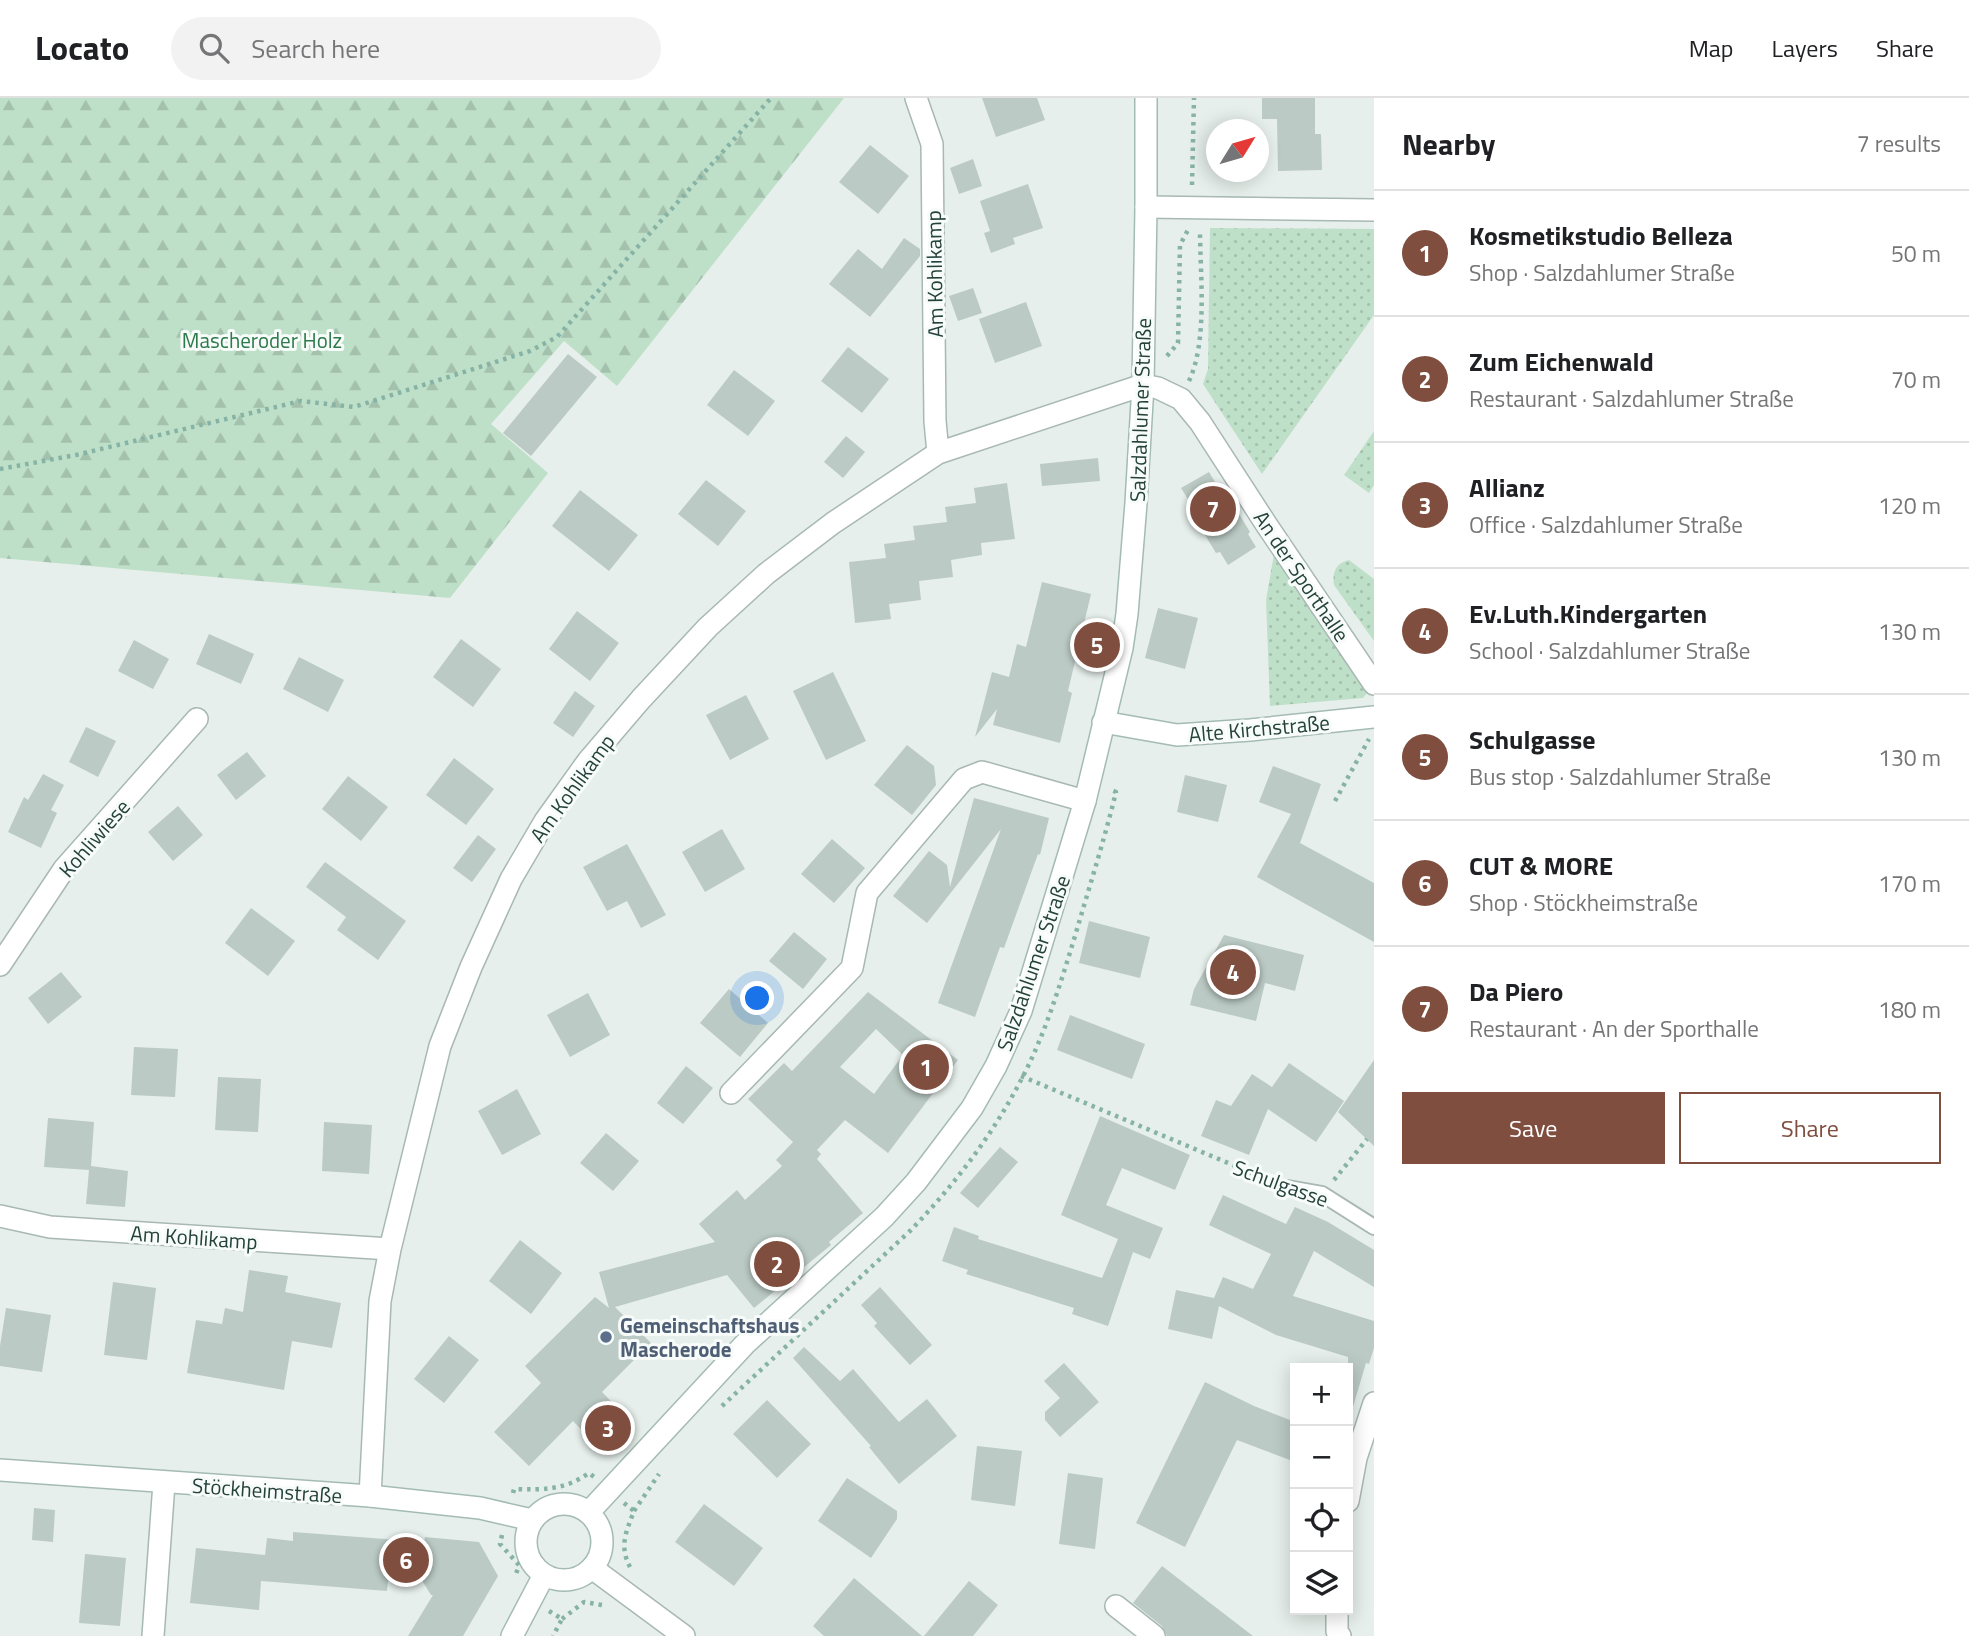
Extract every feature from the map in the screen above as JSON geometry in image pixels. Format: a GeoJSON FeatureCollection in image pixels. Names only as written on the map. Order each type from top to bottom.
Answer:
{"type":"FeatureCollection","features":[{"type":"Feature","properties":{"kind":"street","name":"Am Kohlikamp"},"geometry":{"type":"LineString","coordinates":[[916,98],[932,144],[935,421],[939,453]]}},
{"type":"Feature","properties":{"kind":"street","name":"Salzdahlumer Straße"},"geometry":{"type":"LineString","coordinates":[[589,1512],[745,1344],[884,1217],[916,1182],[972,1108],[1005,1049],[1029,986],[1085,801],[1122,648],[1136,503],[1143,385],[1146,98]]}},
{"type":"Feature","properties":{"kind":"street"},"geometry":{"type":"LineString","coordinates":[[1146,207],[1374,210]]}},
{"type":"Feature","properties":{"kind":"street","name":"Am Kohlikamp"},"geometry":{"type":"LineString","coordinates":[[370,1496],[380,1301],[390,1249],[440,1046],[471,967],[506,892],[545,821],[588,761],[708,626],[766,573],[832,523],[939,453],[1143,385]]}},
{"type":"Feature","properties":{"kind":"street","name":"An der Sporthalle"},"geometry":{"type":"LineString","coordinates":[[1143,385],[1158,387],[1181,399],[1200,422],[1374,684]]}},
{"type":"Feature","properties":{"kind":"street","name":"Alte Kirchstraße"},"geometry":{"type":"LineString","coordinates":[[1103,722],[1177,735],[1372,717]]}},
{"type":"Feature","properties":{"kind":"street","name":"Kohliwiese"},"geometry":{"type":"LineString","coordinates":[[0,965],[64,869],[197,719]]}},
{"type":"Feature","properties":{"kind":"street"},"geometry":{"type":"LineString","coordinates":[[731,1093],[852,968],[867,893],[964,779],[982,772],[1085,801]]}},
{"type":"Feature","properties":{"kind":"street","name":"Am Kohlikamp"},"geometry":{"type":"LineString","coordinates":[[0,1216],[50,1227],[390,1249]]}},
{"type":"Feature","properties":{"kind":"street"},"geometry":{"type":"LineString","coordinates":[[1350,1489],[1356,1458],[1374,1403]]}},
{"type":"Feature","properties":{"kind":"street","name":"Stöckheimstraße"},"geometry":{"type":"LineString","coordinates":[[0,1470],[370,1496],[480,1508],[532,1520]]}},
{"type":"Feature","properties":{"kind":"street"},"geometry":{"type":"LineString","coordinates":[[153,1636],[164,1483]]}},
{"type":"Feature","properties":{"kind":"street"},"geometry":{"type":"LineString","coordinates":[[565,1503],[589,1512],[596,1520],[603,1539],[599,1559],[584,1574],[564,1580],[544,1574],[528,1556],[527,1532],[532,1520],[540,1511],[565,1503]]}},
{"type":"Feature","properties":{"kind":"street"},"geometry":{"type":"LineString","coordinates":[[592,1568],[684,1636]]}},
{"type":"Feature","properties":{"kind":"street"},"geometry":{"type":"LineString","coordinates":[[512,1636],[544,1574]]}},
{"type":"Feature","properties":{"kind":"street"},"geometry":{"type":"LineString","coordinates":[[1116,1606],[1154,1636]]}},
{"type":"Feature","properties":{"kind":"street"},"geometry":{"type":"LineString","coordinates":[[1338,1615],[1340,1636]]}},
{"type":"Feature","properties":{"kind":"lane","name":"Schulgasse"},"geometry":{"type":"LineString","coordinates":[[1288,1188],[1322,1194],[1374,1227]]}},
{"type":"Feature","properties":{"kind":"path"},"geometry":{"type":"LineString","coordinates":[[0,469],[76,454],[301,401],[354,407],[530,351],[557,337],[771,98]]}},
{"type":"Feature","properties":{"kind":"path"},"geometry":{"type":"LineString","coordinates":[[1143,385],[1178,343],[1180,245],[1190,226],[1192,206],[1194,98]]}},
{"type":"Feature","properties":{"kind":"path"},"geometry":{"type":"LineString","coordinates":[[1181,399],[1197,364],[1200,341],[1200,230],[1192,206]]}},
{"type":"Feature","properties":{"kind":"path"},"geometry":{"type":"LineString","coordinates":[[1335,801],[1369,740],[1372,717]]}},
{"type":"Feature","properties":{"kind":"path","name":"Schulgasse"},"geometry":{"type":"LineString","coordinates":[[1005,1049],[1022,1078],[1288,1188]]}},
{"type":"Feature","properties":{"kind":"path"},"geometry":{"type":"LineString","coordinates":[[1322,1194],[1367,1139]]}},
{"type":"Feature","properties":{"kind":"green space","name":"Mascheroder Holz"},"geometry":{"type":"Polygon","coordinates":[[[0,98],[844,98],[617,386],[564,341],[491,424],[548,473],[450,598],[0,558],[0,98]]]}},
{"type":"Feature","properties":{"kind":"green space"},"geometry":{"type":"Polygon","coordinates":[[[1210,228],[1374,229],[1374,315],[1262,474],[1203,384],[1208,369],[1210,228]]]}},
{"type":"Feature","properties":{"kind":"green space"},"geometry":{"type":"Polygon","coordinates":[[[1374,431],[1374,485],[1369,493],[1344,475],[1374,431]]]}},
{"type":"Feature","properties":{"kind":"green space"},"geometry":{"type":"Polygon","coordinates":[[[1274,554],[1367,693],[1363,698],[1270,706],[1266,600],[1274,554]]]}},
{"type":"Feature","properties":{"kind":"green space"},"geometry":{"type":"Polygon","coordinates":[[[1349,560],[1374,579],[1374,641],[1334,585],[1336,569],[1349,560]]]}},
{"type":"Feature","properties":{"kind":"building"},"geometry":{"type":"Polygon","coordinates":[[[982,98],[1037,98],[1045,120],[996,137],[982,98]]]}},
{"type":"Feature","properties":{"kind":"building"},"geometry":{"type":"Polygon","coordinates":[[[1262,98],[1315,98],[1315,134],[1321,134],[1322,170],[1278,171],[1277,119],[1262,119],[1262,98]]]}},
{"type":"Feature","properties":{"kind":"building"},"geometry":{"type":"Polygon","coordinates":[[[870,145],[909,176],[878,214],[839,182],[870,145]]]}},
{"type":"Feature","properties":{"kind":"building"},"geometry":{"type":"Polygon","coordinates":[[[973,159],[982,186],[959,194],[950,168],[973,159]]]}},
{"type":"Feature","properties":{"kind":"building"},"geometry":{"type":"Polygon","coordinates":[[[1028,184],[1043,228],[1013,238],[1015,244],[991,253],[984,233],[990,231],[980,201],[1028,184]]]}},
{"type":"Feature","properties":{"kind":"building"},"geometry":{"type":"Polygon","coordinates":[[[904,238],[920,249],[920,256],[870,317],[829,284],[858,249],[882,269],[904,238]]]}},
{"type":"Feature","properties":{"kind":"building"},"geometry":{"type":"Polygon","coordinates":[[[973,288],[982,313],[958,321],[949,296],[973,288]]]}},
{"type":"Feature","properties":{"kind":"building"},"geometry":{"type":"Polygon","coordinates":[[[1026,302],[1042,346],[995,363],[979,319],[1026,302]]]}},
{"type":"Feature","properties":{"kind":"building"},"geometry":{"type":"Polygon","coordinates":[[[848,347],[889,379],[862,413],[821,381],[848,347]]]}},
{"type":"Feature","properties":{"kind":"building"},"geometry":{"type":"Polygon","coordinates":[[[568,354],[597,377],[531,456],[503,433],[568,354]]]}},
{"type":"Feature","properties":{"kind":"building"},"geometry":{"type":"Polygon","coordinates":[[[734,370],[775,401],[748,436],[707,405],[734,370]]]}},
{"type":"Feature","properties":{"kind":"building"},"geometry":{"type":"Polygon","coordinates":[[[846,436],[865,452],[843,478],[824,462],[846,436]]]}},
{"type":"Feature","properties":{"kind":"building"},"geometry":{"type":"Polygon","coordinates":[[[1098,458],[1100,481],[1042,486],[1040,464],[1098,458]]]}},
{"type":"Feature","properties":{"kind":"building"},"geometry":{"type":"Polygon","coordinates":[[[1209,472],[1218,487],[1222,486],[1256,547],[1228,565],[1220,552],[1216,553],[1188,507],[1191,504],[1181,488],[1209,472]]]}},
{"type":"Feature","properties":{"kind":"building"},"geometry":{"type":"Polygon","coordinates":[[[706,480],[746,511],[718,546],[678,514],[706,480]]]}},
{"type":"Feature","properties":{"kind":"building"},"geometry":{"type":"Polygon","coordinates":[[[1007,483],[1015,539],[981,543],[982,555],[951,560],[953,577],[919,581],[921,600],[889,604],[891,619],[855,623],[849,562],[886,558],[884,544],[915,540],[913,526],[947,522],[945,507],[976,503],[974,488],[1007,483]]]}},
{"type":"Feature","properties":{"kind":"building"},"geometry":{"type":"Polygon","coordinates":[[[580,490],[638,535],[609,571],[552,526],[580,490]]]}},
{"type":"Feature","properties":{"kind":"building"},"geometry":{"type":"Polygon","coordinates":[[[1042,582],[1091,594],[1068,691],[1072,693],[1060,743],[993,725],[997,709],[975,737],[992,672],[1009,677],[1017,644],[1026,647],[1042,582]]]}},
{"type":"Feature","properties":{"kind":"building"},"geometry":{"type":"Polygon","coordinates":[[[1158,608],[1198,618],[1185,669],[1145,658],[1158,608]]]}},
{"type":"Feature","properties":{"kind":"building"},"geometry":{"type":"Polygon","coordinates":[[[577,611],[619,643],[590,681],[549,649],[577,611]]]}},
{"type":"Feature","properties":{"kind":"building"},"geometry":{"type":"Polygon","coordinates":[[[209,634],[254,654],[241,684],[196,664],[209,634]]]}},
{"type":"Feature","properties":{"kind":"building"},"geometry":{"type":"Polygon","coordinates":[[[461,639],[501,669],[473,707],[433,677],[461,639]]]}},
{"type":"Feature","properties":{"kind":"building"},"geometry":{"type":"Polygon","coordinates":[[[134,640],[169,659],[153,689],[118,671],[134,640]]]}},
{"type":"Feature","properties":{"kind":"building"},"geometry":{"type":"Polygon","coordinates":[[[299,657],[344,680],[328,712],[283,689],[299,657]]]}},
{"type":"Feature","properties":{"kind":"building"},"geometry":{"type":"Polygon","coordinates":[[[833,672],[866,741],[826,760],[793,691],[833,672]]]}},
{"type":"Feature","properties":{"kind":"building"},"geometry":{"type":"Polygon","coordinates":[[[575,691],[595,706],[573,737],[553,723],[575,691]]]}},
{"type":"Feature","properties":{"kind":"building"},"geometry":{"type":"Polygon","coordinates":[[[746,695],[769,739],[730,760],[706,715],[746,695]]]}},
{"type":"Feature","properties":{"kind":"building"},"geometry":{"type":"Polygon","coordinates":[[[86,727],[116,741],[98,777],[69,762],[86,727]]]}},
{"type":"Feature","properties":{"kind":"building"},"geometry":{"type":"Polygon","coordinates":[[[907,745],[934,766],[936,785],[912,815],[874,785],[907,745]]]}},
{"type":"Feature","properties":{"kind":"building"},"geometry":{"type":"Polygon","coordinates":[[[247,752],[266,776],[236,800],[217,775],[247,752]]]}},
{"type":"Feature","properties":{"kind":"building"},"geometry":{"type":"Polygon","coordinates":[[[454,758],[494,789],[466,825],[426,795],[454,758]]]}},
{"type":"Feature","properties":{"kind":"building"},"geometry":{"type":"Polygon","coordinates":[[[1273,766],[1321,784],[1300,843],[1374,883],[1374,942],[1257,877],[1291,814],[1259,802],[1273,766]]]}},
{"type":"Feature","properties":{"kind":"building"},"geometry":{"type":"Polygon","coordinates":[[[43,774],[64,785],[51,810],[57,813],[41,848],[8,832],[24,797],[28,800],[43,774]]]}},
{"type":"Feature","properties":{"kind":"building"},"geometry":{"type":"Polygon","coordinates":[[[1185,775],[1227,785],[1218,822],[1177,812],[1185,775]]]}},
{"type":"Feature","properties":{"kind":"building"},"geometry":{"type":"Polygon","coordinates":[[[348,776],[388,807],[361,841],[322,809],[348,776]]]}},
{"type":"Feature","properties":{"kind":"building"},"geometry":{"type":"Polygon","coordinates":[[[974,798],[1049,818],[1040,855],[1038,854],[1004,948],[1000,947],[975,1017],[938,1003],[1001,829],[927,923],[893,896],[929,851],[947,865],[950,887],[974,798]]]}},
{"type":"Feature","properties":{"kind":"building"},"geometry":{"type":"Polygon","coordinates":[[[178,806],[203,835],[173,861],[148,832],[178,806]]]}},
{"type":"Feature","properties":{"kind":"building"},"geometry":{"type":"Polygon","coordinates":[[[722,829],[745,869],[705,892],[682,852],[722,829]]]}},
{"type":"Feature","properties":{"kind":"building"},"geometry":{"type":"Polygon","coordinates":[[[478,835],[496,849],[472,882],[453,868],[478,835]]]}},
{"type":"Feature","properties":{"kind":"building"},"geometry":{"type":"Polygon","coordinates":[[[832,839],[865,868],[834,903],[801,874],[832,839]]]}},
{"type":"Feature","properties":{"kind":"building"},"geometry":{"type":"Polygon","coordinates":[[[627,844],[666,915],[641,928],[627,901],[607,911],[583,867],[627,844]]]}},
{"type":"Feature","properties":{"kind":"building"},"geometry":{"type":"Polygon","coordinates":[[[325,862],[406,921],[378,960],[337,930],[346,917],[306,887],[325,862]]]}},
{"type":"Feature","properties":{"kind":"building"},"geometry":{"type":"Polygon","coordinates":[[[251,908],[295,941],[268,976],[225,943],[251,908]]]}},
{"type":"Feature","properties":{"kind":"building"},"geometry":{"type":"Polygon","coordinates":[[[1089,921],[1150,937],[1140,978],[1079,963],[1089,921]]]}},
{"type":"Feature","properties":{"kind":"building"},"geometry":{"type":"Polygon","coordinates":[[[794,932],[827,959],[803,989],[769,961],[794,932]]]}},
{"type":"Feature","properties":{"kind":"building"},"geometry":{"type":"Polygon","coordinates":[[[1224,935],[1304,955],[1295,991],[1265,983],[1256,1021],[1190,1005],[1194,989],[1224,935]]]}},
{"type":"Feature","properties":{"kind":"building"},"geometry":{"type":"Polygon","coordinates":[[[61,972],[82,997],[48,1024],[28,998],[61,972]]]}},
{"type":"Feature","properties":{"kind":"building"},"geometry":{"type":"Polygon","coordinates":[[[729,989],[768,1023],[740,1057],[700,1023],[729,989]]]}},
{"type":"Feature","properties":{"kind":"building"},"geometry":{"type":"Polygon","coordinates":[[[868,992],[958,1060],[888,1153],[845,1120],[817,1150],[821,1154],[817,1159],[863,1213],[829,1242],[831,1245],[754,1308],[727,1275],[615,1307],[651,1343],[602,1392],[633,1424],[603,1452],[573,1421],[529,1466],[494,1432],[541,1383],[525,1366],[595,1297],[609,1308],[599,1272],[715,1242],[699,1224],[737,1190],[745,1200],[782,1166],[776,1160],[793,1142],[748,1099],[784,1063],[792,1071],[868,992]],[[876,1029],[840,1067],[874,1094],[903,1055],[876,1029]]]}},
{"type":"Feature","properties":{"kind":"building"},"geometry":{"type":"Polygon","coordinates":[[[588,993],[610,1035],[570,1057],[547,1015],[588,993]]]}},
{"type":"Feature","properties":{"kind":"building"},"geometry":{"type":"Polygon","coordinates":[[[1070,1015],[1145,1044],[1132,1079],[1057,1050],[1070,1015]]]}},
{"type":"Feature","properties":{"kind":"building"},"geometry":{"type":"Polygon","coordinates":[[[134,1047],[178,1049],[175,1097],[131,1095],[134,1047]]]}},
{"type":"Feature","properties":{"kind":"building"},"geometry":{"type":"Polygon","coordinates":[[[1374,1060],[1374,1146],[1338,1112],[1374,1060]]]}},
{"type":"Feature","properties":{"kind":"building"},"geometry":{"type":"Polygon","coordinates":[[[1289,1063],[1344,1101],[1316,1142],[1268,1109],[1249,1155],[1201,1136],[1216,1100],[1231,1106],[1252,1074],[1272,1087],[1289,1063]]]}},
{"type":"Feature","properties":{"kind":"building"},"geometry":{"type":"Polygon","coordinates":[[[686,1066],[713,1088],[683,1124],[657,1103],[686,1066]]]}},
{"type":"Feature","properties":{"kind":"building"},"geometry":{"type":"Polygon","coordinates":[[[218,1077],[261,1079],[258,1132],[215,1130],[218,1077]]]}},
{"type":"Feature","properties":{"kind":"building"},"geometry":{"type":"Polygon","coordinates":[[[517,1089],[541,1134],[502,1155],[478,1111],[517,1089]]]}},
{"type":"Feature","properties":{"kind":"building"},"geometry":{"type":"Polygon","coordinates":[[[1100,1116],[1190,1155],[1175,1190],[1122,1168],[1106,1205],[1163,1228],[1150,1259],[1133,1252],[1108,1326],[1072,1314],[1074,1308],[966,1274],[968,1270],[942,1261],[954,1227],[979,1236],[978,1239],[1102,1278],[1118,1239],[1061,1215],[1100,1116]]]}},
{"type":"Feature","properties":{"kind":"building"},"geometry":{"type":"Polygon","coordinates":[[[48,1118],[94,1122],[91,1166],[128,1171],[125,1207],[86,1204],[89,1170],[44,1167],[48,1118]]]}},
{"type":"Feature","properties":{"kind":"building"},"geometry":{"type":"Polygon","coordinates":[[[324,1122],[372,1125],[369,1174],[322,1171],[324,1122]]]}},
{"type":"Feature","properties":{"kind":"building"},"geometry":{"type":"Polygon","coordinates":[[[606,1133],[639,1161],[613,1191],[580,1163],[606,1133]]]}},
{"type":"Feature","properties":{"kind":"building"},"geometry":{"type":"Polygon","coordinates":[[[1000,1147],[1018,1162],[978,1208],[960,1193],[1000,1147]]]}},
{"type":"Feature","properties":{"kind":"building"},"geometry":{"type":"Polygon","coordinates":[[[1223,1195],[1286,1224],[1295,1207],[1328,1222],[1374,1250],[1374,1287],[1314,1251],[1293,1296],[1374,1321],[1374,1348],[1369,1364],[1366,1363],[1353,1407],[1353,1363],[1348,1363],[1348,1357],[1276,1335],[1219,1306],[1212,1339],[1168,1329],[1176,1290],[1214,1298],[1223,1277],[1253,1289],[1271,1254],[1209,1225],[1223,1195]]]}},
{"type":"Feature","properties":{"kind":"building"},"geometry":{"type":"Polygon","coordinates":[[[520,1240],[562,1273],[531,1314],[489,1281],[520,1240]]]}},
{"type":"Feature","properties":{"kind":"building"},"geometry":{"type":"Polygon","coordinates":[[[249,1270],[288,1276],[285,1292],[341,1303],[332,1348],[292,1341],[284,1390],[187,1373],[196,1320],[222,1324],[225,1308],[243,1312],[249,1270]]]}},
{"type":"Feature","properties":{"kind":"building"},"geometry":{"type":"Polygon","coordinates":[[[113,1282],[156,1288],[147,1360],[104,1355],[113,1282]]]}},
{"type":"Feature","properties":{"kind":"building"},"geometry":{"type":"Polygon","coordinates":[[[880,1287],[932,1345],[910,1365],[874,1326],[877,1323],[861,1305],[880,1287]]]}},
{"type":"Feature","properties":{"kind":"building"},"geometry":{"type":"Polygon","coordinates":[[[6,1308],[51,1315],[42,1372],[0,1366],[6,1308]]]}},
{"type":"Feature","properties":{"kind":"building"},"geometry":{"type":"Polygon","coordinates":[[[449,1336],[479,1360],[444,1403],[414,1379],[449,1336]]]}},
{"type":"Feature","properties":{"kind":"building"},"geometry":{"type":"Polygon","coordinates":[[[804,1347],[840,1381],[853,1369],[899,1422],[927,1399],[957,1436],[899,1484],[869,1447],[871,1446],[793,1358],[804,1347]]]}},
{"type":"Feature","properties":{"kind":"building"},"geometry":{"type":"Polygon","coordinates":[[[1064,1363],[1099,1402],[1060,1437],[1045,1420],[1045,1412],[1060,1398],[1044,1381],[1064,1363]]]}},
{"type":"Feature","properties":{"kind":"building"},"geometry":{"type":"Polygon","coordinates":[[[1205,1382],[1290,1420],[1290,1460],[1237,1440],[1185,1547],[1136,1523],[1205,1382]]]}},
{"type":"Feature","properties":{"kind":"building"},"geometry":{"type":"Polygon","coordinates":[[[767,1400],[811,1444],[777,1478],[733,1434],[767,1400]]]}},
{"type":"Feature","properties":{"kind":"building"},"geometry":{"type":"Polygon","coordinates":[[[977,1446],[1022,1451],[1015,1506],[971,1500],[977,1446]]]}},
{"type":"Feature","properties":{"kind":"building"},"geometry":{"type":"Polygon","coordinates":[[[1068,1473],[1103,1478],[1095,1549],[1059,1544],[1068,1473]]]}},
{"type":"Feature","properties":{"kind":"building"},"geometry":{"type":"Polygon","coordinates":[[[847,1478],[897,1511],[897,1519],[871,1558],[818,1521],[847,1478]]]}},
{"type":"Feature","properties":{"kind":"building"},"geometry":{"type":"Polygon","coordinates":[[[704,1504],[763,1548],[734,1586],[675,1542],[704,1504]]]}},
{"type":"Feature","properties":{"kind":"building"},"geometry":{"type":"Polygon","coordinates":[[[34,1508],[55,1510],[53,1542],[32,1540],[34,1508]]]}},
{"type":"Feature","properties":{"kind":"building"},"geometry":{"type":"Polygon","coordinates":[[[293,1532],[424,1542],[425,1537],[479,1542],[498,1576],[463,1636],[408,1636],[433,1595],[418,1574],[389,1571],[387,1591],[261,1581],[259,1610],[190,1603],[196,1548],[265,1555],[267,1538],[293,1541],[293,1532]]]}},
{"type":"Feature","properties":{"kind":"building"},"geometry":{"type":"Polygon","coordinates":[[[85,1554],[126,1558],[120,1626],[79,1623],[85,1554]]]}},
{"type":"Feature","properties":{"kind":"building"},"geometry":{"type":"Polygon","coordinates":[[[1162,1566],[1253,1636],[1167,1636],[1162,1626],[1133,1603],[1162,1566]]]}},
{"type":"Feature","properties":{"kind":"building"},"geometry":{"type":"Polygon","coordinates":[[[854,1578],[922,1636],[824,1636],[813,1626],[854,1578]]]}},
{"type":"Feature","properties":{"kind":"building"},"geometry":{"type":"Polygon","coordinates":[[[969,1581],[998,1605],[973,1636],[924,1636],[969,1581]]]}},
{"type":"Feature","properties":{"kind":"place","name":"Da Piero"},"geometry":{"type":"Point","coordinates":[1213,509]}},
{"type":"Feature","properties":{"kind":"place","name":"Schulgasse"},"geometry":{"type":"Point","coordinates":[1097,645]}},
{"type":"Feature","properties":{"kind":"place","name":"Ev.Luth.Kindergarten"},"geometry":{"type":"Point","coordinates":[1233,972]}},
{"type":"Feature","properties":{"kind":"place","name":"Kosmetikstudio Belleza"},"geometry":{"type":"Point","coordinates":[926,1067]}},
{"type":"Feature","properties":{"kind":"place","name":"Zum Eichenwald"},"geometry":{"type":"Point","coordinates":[777,1264]}},
{"type":"Feature","properties":{"kind":"place","name":"Gemeinschaftshaus Mascherode"},"geometry":{"type":"Point","coordinates":[606,1337]}},
{"type":"Feature","properties":{"kind":"place","name":"Allianz"},"geometry":{"type":"Point","coordinates":[608,1428]}},
{"type":"Feature","properties":{"kind":"place","name":"CUT & MORE"},"geometry":{"type":"Point","coordinates":[406,1560]}}]}
